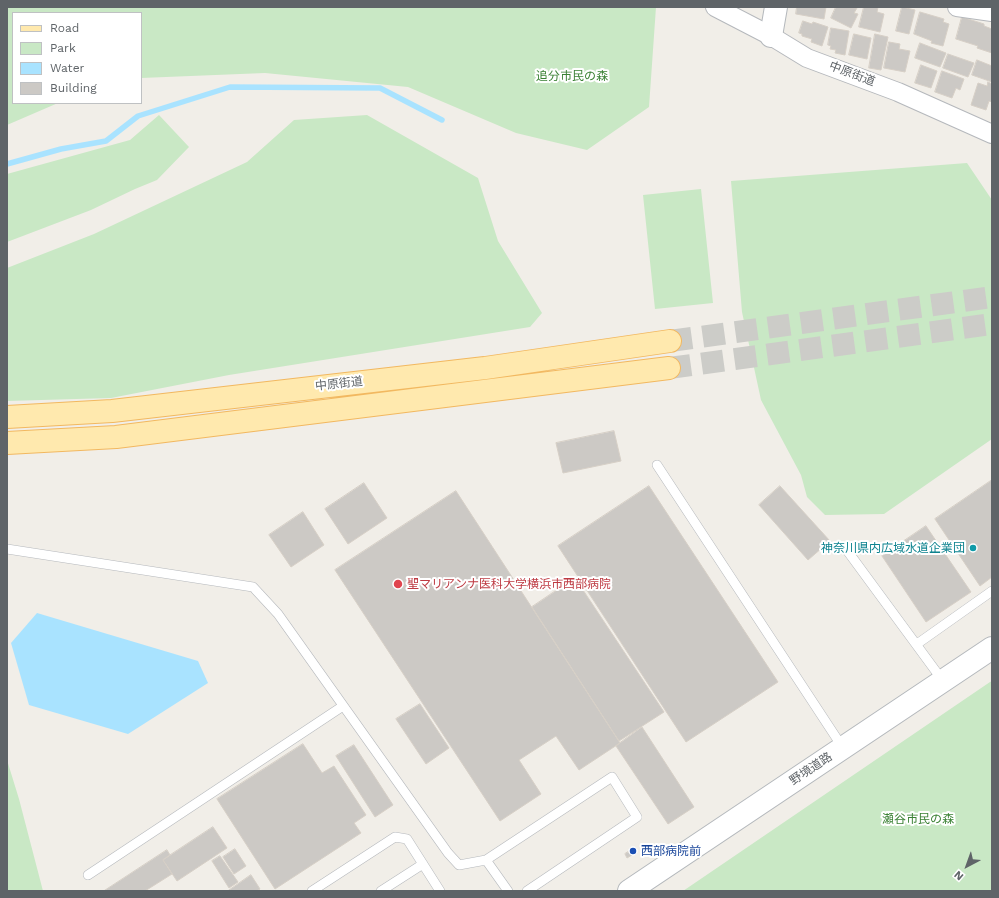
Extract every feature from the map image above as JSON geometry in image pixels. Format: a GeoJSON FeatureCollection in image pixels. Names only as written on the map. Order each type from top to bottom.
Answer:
{"type":"FeatureCollection","features":[{"type":"Feature","properties":{"kind":"main road","name":"中原街道"},"geometry":{"type":"LineString","coordinates":[[7,417],[112,411],[485,368],[670,341]]}},
{"type":"Feature","properties":{"kind":"main road","name":"中原街道"},"geometry":{"type":"LineString","coordinates":[[7,443],[116,437],[669,368]]}},
{"type":"Feature","properties":{"kind":"street","name":"中原街道"},"geometry":{"type":"LineString","coordinates":[[715,7],[771,36],[808,58],[898,92],[992,134]]}},
{"type":"Feature","properties":{"kind":"street"},"geometry":{"type":"LineString","coordinates":[[771,36],[776,7]]}},
{"type":"Feature","properties":{"kind":"street"},"geometry":{"type":"LineString","coordinates":[[957,7],[992,12]]}},
{"type":"Feature","properties":{"kind":"street","name":"野境道路"},"geometry":{"type":"LineString","coordinates":[[629,891],[992,648]]}},
{"type":"Feature","properties":{"kind":"lane"},"geometry":{"type":"LineString","coordinates":[[657,465],[843,748]]}},
{"type":"Feature","properties":{"kind":"lane"},"geometry":{"type":"LineString","coordinates":[[7,549],[253,587],[278,614],[448,853],[459,865],[486,860],[612,777],[638,817],[527,891]]}},
{"type":"Feature","properties":{"kind":"lane"},"geometry":{"type":"LineString","coordinates":[[846,549],[943,681]]}},
{"type":"Feature","properties":{"kind":"lane"},"geometry":{"type":"LineString","coordinates":[[917,644],[992,591]]}},
{"type":"Feature","properties":{"kind":"lane"},"geometry":{"type":"LineString","coordinates":[[88,875],[343,706]]}},
{"type":"Feature","properties":{"kind":"lane"},"geometry":{"type":"LineString","coordinates":[[312,891],[394,837],[407,839],[440,891]]}},
{"type":"Feature","properties":{"kind":"lane"},"geometry":{"type":"LineString","coordinates":[[486,860],[508,891]]}},
{"type":"Feature","properties":{"kind":"lane"},"geometry":{"type":"LineString","coordinates":[[381,891],[423,864]]}},
{"type":"Feature","properties":{"kind":"green space","name":"追分市民の森"},"geometry":{"type":"Polygon","coordinates":[[[7,7],[656,7],[649,107],[587,150],[516,133],[408,87],[265,73],[142,78],[142,12],[12,12],[12,104],[56,104],[7,125],[7,7]]]}},
{"type":"Feature","properties":{"kind":"green space"},"geometry":{"type":"Polygon","coordinates":[[[159,115],[189,147],[157,180],[91,210],[7,242],[7,174],[130,140],[159,115]]]}},
{"type":"Feature","properties":{"kind":"green space"},"geometry":{"type":"Polygon","coordinates":[[[367,115],[478,178],[498,241],[542,313],[530,327],[229,375],[111,398],[7,401],[7,268],[94,234],[247,162],[294,120],[367,115]]]}},
{"type":"Feature","properties":{"kind":"green space"},"geometry":{"type":"Polygon","coordinates":[[[967,163],[992,200],[992,439],[884,514],[825,515],[807,497],[801,475],[761,400],[742,312],[731,181],[967,163]]]}},
{"type":"Feature","properties":{"kind":"green space"},"geometry":{"type":"Polygon","coordinates":[[[701,189],[713,303],[655,309],[643,195],[701,189]]]}},
{"type":"Feature","properties":{"kind":"green space","name":"瀬谷市民の森"},"geometry":{"type":"Polygon","coordinates":[[[992,681],[992,891],[683,891],[990,682],[992,681]]]}},
{"type":"Feature","properties":{"kind":"green space"},"geometry":{"type":"Polygon","coordinates":[[[7,760],[19,799],[43,891],[7,891],[7,760]]]}},
{"type":"Feature","properties":{"kind":"water"},"geometry":{"type":"Polygon","coordinates":[[[37,613],[198,661],[208,683],[128,734],[29,705],[11,643],[37,613]]]}},
{"type":"Feature","properties":{"kind":"building"},"geometry":{"type":"Polygon","coordinates":[[[797,7],[826,7],[824,19],[796,14],[797,7]]]}},
{"type":"Feature","properties":{"kind":"building"},"geometry":{"type":"Polygon","coordinates":[[[836,7],[857,8],[854,13],[858,14],[851,28],[831,18],[836,7]]]}},
{"type":"Feature","properties":{"kind":"building"},"geometry":{"type":"Polygon","coordinates":[[[864,7],[878,7],[877,12],[884,14],[880,32],[859,27],[864,7]]]}},
{"type":"Feature","properties":{"kind":"building"},"geometry":{"type":"Polygon","coordinates":[[[902,7],[915,10],[909,34],[896,31],[902,7]]]}},
{"type":"Feature","properties":{"kind":"building"},"geometry":{"type":"Polygon","coordinates":[[[920,12],[944,19],[943,22],[949,24],[943,46],[931,43],[932,41],[914,34],[920,12]]]}},
{"type":"Feature","properties":{"kind":"building"},"geometry":{"type":"Polygon","coordinates":[[[962,17],[984,24],[984,26],[992,29],[992,53],[977,48],[978,46],[956,39],[962,17]]]}},
{"type":"Feature","properties":{"kind":"building"},"geometry":{"type":"Polygon","coordinates":[[[803,21],[812,24],[813,22],[828,27],[822,46],[811,42],[812,39],[802,36],[802,34],[799,33],[803,21]]]}},
{"type":"Feature","properties":{"kind":"building"},"geometry":{"type":"Polygon","coordinates":[[[831,28],[849,31],[845,55],[835,53],[836,50],[830,49],[831,46],[828,45],[831,28]]]}},
{"type":"Feature","properties":{"kind":"building"},"geometry":{"type":"Polygon","coordinates":[[[854,34],[871,38],[867,59],[849,55],[854,34]]]}},
{"type":"Feature","properties":{"kind":"building"},"geometry":{"type":"Polygon","coordinates":[[[875,34],[888,37],[881,70],[869,68],[875,34]]]}},
{"type":"Feature","properties":{"kind":"building"},"geometry":{"type":"Polygon","coordinates":[[[889,42],[900,44],[899,49],[910,51],[905,72],[884,68],[889,42]]]}},
{"type":"Feature","properties":{"kind":"building"},"geometry":{"type":"Polygon","coordinates":[[[920,43],[946,53],[940,67],[915,58],[920,43]]]}},
{"type":"Feature","properties":{"kind":"building"},"geometry":{"type":"Polygon","coordinates":[[[948,54],[974,63],[968,77],[943,68],[948,54]]]}},
{"type":"Feature","properties":{"kind":"building"},"geometry":{"type":"Polygon","coordinates":[[[977,60],[992,66],[992,82],[972,75],[977,60]]]}},
{"type":"Feature","properties":{"kind":"building"},"geometry":{"type":"Polygon","coordinates":[[[921,65],[937,71],[931,88],[915,83],[921,65]]]}},
{"type":"Feature","properties":{"kind":"building"},"geometry":{"type":"Polygon","coordinates":[[[942,71],[964,79],[960,90],[956,88],[952,98],[935,92],[942,71]]]}},
{"type":"Feature","properties":{"kind":"building"},"geometry":{"type":"Polygon","coordinates":[[[988,82],[992,84],[992,102],[989,101],[986,110],[971,105],[978,83],[987,86],[988,82]]]}},
{"type":"Feature","properties":{"kind":"building"},"geometry":{"type":"Polygon","coordinates":[[[614,431],[621,461],[563,473],[556,443],[614,431]]]}},
{"type":"Feature","properties":{"kind":"building","name":"神奈川県内広域水道企業団"},"geometry":{"type":"Polygon","coordinates":[[[992,480],[992,577],[980,586],[935,519],[992,480]]]}},
{"type":"Feature","properties":{"kind":"building"},"geometry":{"type":"Polygon","coordinates":[[[364,483],[387,518],[348,544],[325,509],[364,483]]]}},
{"type":"Feature","properties":{"kind":"building"},"geometry":{"type":"Polygon","coordinates":[[[649,486],[778,682],[686,742],[558,546],[649,486]]]}},
{"type":"Feature","properties":{"kind":"building"},"geometry":{"type":"Polygon","coordinates":[[[780,486],[830,541],[808,560],[759,505],[780,486]]]}},
{"type":"Feature","properties":{"kind":"building"},"geometry":{"type":"Polygon","coordinates":[[[456,491],[620,743],[579,770],[556,736],[519,760],[541,794],[500,821],[335,570],[456,491]]]}},
{"type":"Feature","properties":{"kind":"building"},"geometry":{"type":"Polygon","coordinates":[[[303,512],[324,545],[291,567],[269,535],[303,512]]]}},
{"type":"Feature","properties":{"kind":"building"},"geometry":{"type":"Polygon","coordinates":[[[926,526],[971,592],[926,622],[882,556],[926,526]]]}},
{"type":"Feature","properties":{"kind":"building"},"geometry":{"type":"Polygon","coordinates":[[[575,578],[664,712],[619,741],[532,607],[575,578]]]}},
{"type":"Feature","properties":{"kind":"building"},"geometry":{"type":"Polygon","coordinates":[[[420,704],[449,748],[426,764],[396,719],[420,704]]]}},
{"type":"Feature","properties":{"kind":"building"},"geometry":{"type":"Polygon","coordinates":[[[642,727],[694,807],[668,824],[616,746],[642,727]]]}},
{"type":"Feature","properties":{"kind":"building"},"geometry":{"type":"Polygon","coordinates":[[[303,744],[322,773],[334,766],[366,815],[354,823],[361,833],[275,889],[217,799],[303,744]]]}},
{"type":"Feature","properties":{"kind":"building"},"geometry":{"type":"Polygon","coordinates":[[[354,745],[393,805],[375,817],[336,756],[354,745]]]}},
{"type":"Feature","properties":{"kind":"building"},"geometry":{"type":"Polygon","coordinates":[[[213,827],[227,848],[177,881],[163,860],[213,827]]]}},
{"type":"Feature","properties":{"kind":"building"},"geometry":{"type":"Polygon","coordinates":[[[634,848],[637,852],[627,858],[625,854],[634,848]]]}},
{"type":"Feature","properties":{"kind":"building"},"geometry":{"type":"Polygon","coordinates":[[[235,849],[246,866],[234,874],[223,857],[235,849]]]}},
{"type":"Feature","properties":{"kind":"building"},"geometry":{"type":"Polygon","coordinates":[[[167,850],[170,855],[163,860],[172,874],[145,891],[104,891],[167,850]]]}},
{"type":"Feature","properties":{"kind":"building"},"geometry":{"type":"Polygon","coordinates":[[[220,856],[238,882],[229,888],[212,861],[220,856]]]}},
{"type":"Feature","properties":{"kind":"building"},"geometry":{"type":"Polygon","coordinates":[[[251,875],[260,889],[257,891],[228,891],[251,875]]]}},
{"type":"Feature","properties":{"kind":"waterway"},"geometry":{"type":"LineString","coordinates":[[7,164],[61,149],[106,141],[138,116],[230,87],[380,88],[442,120]]}},
{"type":"Feature","properties":{"kind":"tunnel"},"geometry":{"type":"LineString","coordinates":[[670,341],[992,297]]}},
{"type":"Feature","properties":{"kind":"tunnel"},"geometry":{"type":"LineString","coordinates":[[669,368],[992,324]]}},
{"type":"Feature","properties":{"kind":"place","name":"神奈川県内広域水道企業団"},"geometry":{"type":"Point","coordinates":[973,548]}},
{"type":"Feature","properties":{"kind":"place","name":"聖マリアンナ医科大学横浜市西部病院"},"geometry":{"type":"Point","coordinates":[398,584]}},
{"type":"Feature","properties":{"kind":"place","name":"西部病院前"},"geometry":{"type":"Point","coordinates":[633,851]}}]}
